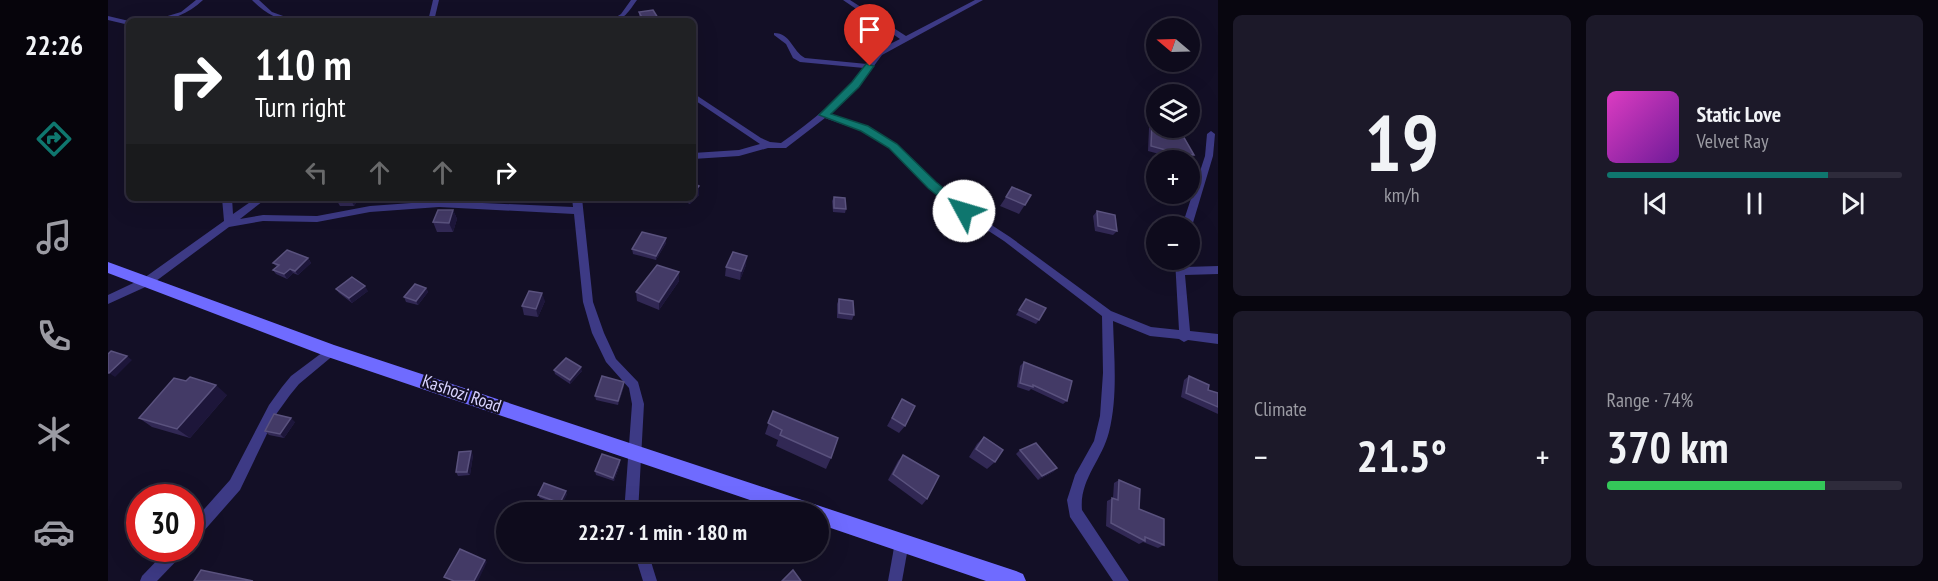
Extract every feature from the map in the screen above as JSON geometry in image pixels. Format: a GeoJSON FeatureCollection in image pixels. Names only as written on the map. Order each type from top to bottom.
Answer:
{"type":"FeatureCollection","features":[{"type":"Feature","properties":{"kind":"main road","name":"Kashozi Road"},"geometry":{"type":"LineString","coordinates":[[108,267],[331,351],[785,502]]}},
{"type":"Feature","properties":{"kind":"main road","name":"Kashozi Road"},"geometry":{"type":"LineString","coordinates":[[829,517],[1016,581]]}},
{"type":"Feature","properties":{"kind":"street"},"geometry":{"type":"LineString","coordinates":[[165,18],[183,13],[200,0]]}},
{"type":"Feature","properties":{"kind":"street"},"geometry":{"type":"LineString","coordinates":[[255,0],[270,13],[285,18]]}},
{"type":"Feature","properties":{"kind":"street"},"geometry":{"type":"LineString","coordinates":[[432,18],[436,0]]}},
{"type":"Feature","properties":{"kind":"street"},"geometry":{"type":"LineString","coordinates":[[618,18],[634,0]]}},
{"type":"Feature","properties":{"kind":"street"},"geometry":{"type":"LineString","coordinates":[[846,0],[905,39]]}},
{"type":"Feature","properties":{"kind":"street"},"geometry":{"type":"LineString","coordinates":[[696,156],[739,153],[768,145],[788,144],[824,115],[856,84],[879,53],[980,0]]}},
{"type":"Feature","properties":{"kind":"street"},"geometry":{"type":"LineString","coordinates":[[108,18],[126,22]]}},
{"type":"Feature","properties":{"kind":"street"},"geometry":{"type":"LineString","coordinates":[[776,34],[789,43],[796,56],[804,60],[870,66]]}},
{"type":"Feature","properties":{"kind":"street"},"geometry":{"type":"LineString","coordinates":[[696,97],[768,145]]}},
{"type":"Feature","properties":{"kind":"street"},"geometry":{"type":"LineString","coordinates":[[824,115],[864,129],[893,146],[932,185],[964,211],[1007,239],[1107,314],[1150,331],[1184,337],[1218,339]]}},
{"type":"Feature","properties":{"kind":"street"},"geometry":{"type":"LineString","coordinates":[[1190,216],[1209,156],[1211,134]]}},
{"type":"Feature","properties":{"kind":"street"},"geometry":{"type":"LineString","coordinates":[[227,201],[229,224]]}},
{"type":"Feature","properties":{"kind":"street"},"geometry":{"type":"LineString","coordinates":[[108,300],[148,281],[258,201]]}},
{"type":"Feature","properties":{"kind":"street"},"geometry":{"type":"LineString","coordinates":[[577,201],[588,302],[598,333],[612,362],[634,386],[638,404],[632,502]]}},
{"type":"Feature","properties":{"kind":"street"},"geometry":{"type":"LineString","coordinates":[[229,224],[263,218],[317,219],[370,209],[439,204],[579,211]]}},
{"type":"Feature","properties":{"kind":"street"},"geometry":{"type":"LineString","coordinates":[[1200,268],[1218,270]]}},
{"type":"Feature","properties":{"kind":"street"},"geometry":{"type":"LineString","coordinates":[[1181,270],[1185,304],[1184,337]]}},
{"type":"Feature","properties":{"kind":"street"},"geometry":{"type":"LineString","coordinates":[[1107,314],[1110,392],[1098,451],[1081,473],[1073,501],[1075,512],[1122,581]]}},
{"type":"Feature","properties":{"kind":"street"},"geometry":{"type":"LineString","coordinates":[[204,519],[234,484],[273,409],[295,380],[331,351]]}},
{"type":"Feature","properties":{"kind":"street"},"geometry":{"type":"LineString","coordinates":[[895,581],[902,542]]}},
{"type":"Feature","properties":{"kind":"street"},"geometry":{"type":"LineString","coordinates":[[147,581],[165,562]]}},
{"type":"Feature","properties":{"kind":"street"},"geometry":{"type":"LineString","coordinates":[[644,562],[650,581]]}},
{"type":"Feature","properties":{"kind":"building"},"geometry":{"type":"Polygon","coordinates":[[[653,10],[658,18],[642,18],[639,12],[653,10]]]}},
{"type":"Feature","properties":{"kind":"building"},"geometry":{"type":"Polygon","coordinates":[[[1151,138],[1184,138],[1191,150],[1166,150],[1151,146],[1151,138]]]}},
{"type":"Feature","properties":{"kind":"building"},"geometry":{"type":"Polygon","coordinates":[[[1012,187],[1031,195],[1025,205],[1006,197],[1012,187]]]}},
{"type":"Feature","properties":{"kind":"building"},"geometry":{"type":"Polygon","coordinates":[[[834,197],[845,198],[846,209],[834,208],[834,197]]]}},
{"type":"Feature","properties":{"kind":"building"},"geometry":{"type":"Polygon","coordinates":[[[438,210],[453,210],[449,223],[433,222],[438,210]]]}},
{"type":"Feature","properties":{"kind":"building"},"geometry":{"type":"Polygon","coordinates":[[[1097,211],[1115,215],[1117,231],[1098,226],[1097,211]]]}},
{"type":"Feature","properties":{"kind":"building"},"geometry":{"type":"Polygon","coordinates":[[[642,232],[666,238],[656,256],[632,249],[642,232]]]}},
{"type":"Feature","properties":{"kind":"building"},"geometry":{"type":"Polygon","coordinates":[[[287,250],[308,258],[295,271],[290,269],[284,274],[273,270],[279,265],[273,263],[287,250]]]}},
{"type":"Feature","properties":{"kind":"building"},"geometry":{"type":"Polygon","coordinates":[[[733,252],[747,256],[741,271],[726,267],[733,252]]]}},
{"type":"Feature","properties":{"kind":"building"},"geometry":{"type":"Polygon","coordinates":[[[657,265],[679,272],[659,302],[636,292],[657,265]]]}},
{"type":"Feature","properties":{"kind":"building"},"geometry":{"type":"Polygon","coordinates":[[[352,277],[365,286],[349,298],[336,289],[352,277]]]}},
{"type":"Feature","properties":{"kind":"building"},"geometry":{"type":"Polygon","coordinates":[[[415,284],[426,288],[416,301],[404,297],[415,284]]]}},
{"type":"Feature","properties":{"kind":"building"},"geometry":{"type":"Polygon","coordinates":[[[529,291],[542,293],[536,309],[522,306],[529,291]]]}},
{"type":"Feature","properties":{"kind":"building"},"geometry":{"type":"Polygon","coordinates":[[[839,299],[853,301],[854,315],[839,313],[839,299]]]}},
{"type":"Feature","properties":{"kind":"building"},"geometry":{"type":"Polygon","coordinates":[[[1026,299],[1046,308],[1039,320],[1019,310],[1026,299]]]}},
{"type":"Feature","properties":{"kind":"building"},"geometry":{"type":"Polygon","coordinates":[[[111,351],[127,356],[108,373],[108,354],[111,351]]]}},
{"type":"Feature","properties":{"kind":"building"},"geometry":{"type":"Polygon","coordinates":[[[566,358],[581,367],[570,380],[554,370],[566,358]]]}},
{"type":"Feature","properties":{"kind":"building"},"geometry":{"type":"Polygon","coordinates":[[[1024,362],[1072,381],[1067,401],[1033,385],[1033,387],[1020,383],[1024,362]]]}},
{"type":"Feature","properties":{"kind":"building"},"geometry":{"type":"Polygon","coordinates":[[[602,376],[624,382],[618,401],[595,396],[602,376]]]}},
{"type":"Feature","properties":{"kind":"building"},"geometry":{"type":"Polygon","coordinates":[[[1189,376],[1209,385],[1208,390],[1218,393],[1218,407],[1186,393],[1189,376]]]}},
{"type":"Feature","properties":{"kind":"building"},"geometry":{"type":"Polygon","coordinates":[[[190,377],[216,385],[177,429],[139,418],[174,378],[186,381],[190,377]]]}},
{"type":"Feature","properties":{"kind":"building"},"geometry":{"type":"Polygon","coordinates":[[[902,399],[915,406],[905,426],[892,418],[902,399]]]}},
{"type":"Feature","properties":{"kind":"building"},"geometry":{"type":"Polygon","coordinates":[[[773,411],[838,438],[831,458],[780,435],[782,430],[768,423],[773,411]]]}},
{"type":"Feature","properties":{"kind":"building"},"geometry":{"type":"Polygon","coordinates":[[[274,414],[291,418],[280,434],[265,431],[274,414]]]}},
{"type":"Feature","properties":{"kind":"building"},"geometry":{"type":"Polygon","coordinates":[[[984,437],[1003,450],[995,462],[976,449],[984,437]]]}},
{"type":"Feature","properties":{"kind":"building"},"geometry":{"type":"Polygon","coordinates":[[[1036,443],[1057,468],[1042,476],[1020,450],[1036,443]]]}},
{"type":"Feature","properties":{"kind":"building"},"geometry":{"type":"Polygon","coordinates":[[[471,451],[467,472],[456,472],[459,452],[471,451]]]}},
{"type":"Feature","properties":{"kind":"building"},"geometry":{"type":"Polygon","coordinates":[[[602,454],[620,460],[613,478],[595,471],[602,454]]]}},
{"type":"Feature","properties":{"kind":"building"},"geometry":{"type":"Polygon","coordinates":[[[903,455],[939,476],[927,499],[893,474],[903,455]]]}},
{"type":"Feature","properties":{"kind":"building"},"geometry":{"type":"Polygon","coordinates":[[[1119,480],[1140,489],[1139,509],[1164,519],[1164,545],[1145,537],[1145,541],[1111,523],[1112,498],[1118,500],[1119,480]]]}},
{"type":"Feature","properties":{"kind":"building"},"geometry":{"type":"Polygon","coordinates":[[[544,483],[566,491],[560,502],[538,495],[544,483]]]}},
{"type":"Feature","properties":{"kind":"building"},"geometry":{"type":"Polygon","coordinates":[[[460,549],[485,560],[474,581],[454,581],[444,577],[460,549]]]}},
{"type":"Feature","properties":{"kind":"building"},"geometry":{"type":"Polygon","coordinates":[[[201,570],[253,581],[194,581],[201,570]]]}},
{"type":"Feature","properties":{"kind":"building"},"geometry":{"type":"Polygon","coordinates":[[[793,570],[801,581],[782,581],[793,570]]]}},
{"type":"Feature","properties":{"kind":"route"},"geometry":{"type":"LineString","coordinates":[[870,66],[856,84],[824,115],[864,129],[893,146],[932,185],[964,211]]}}]}
